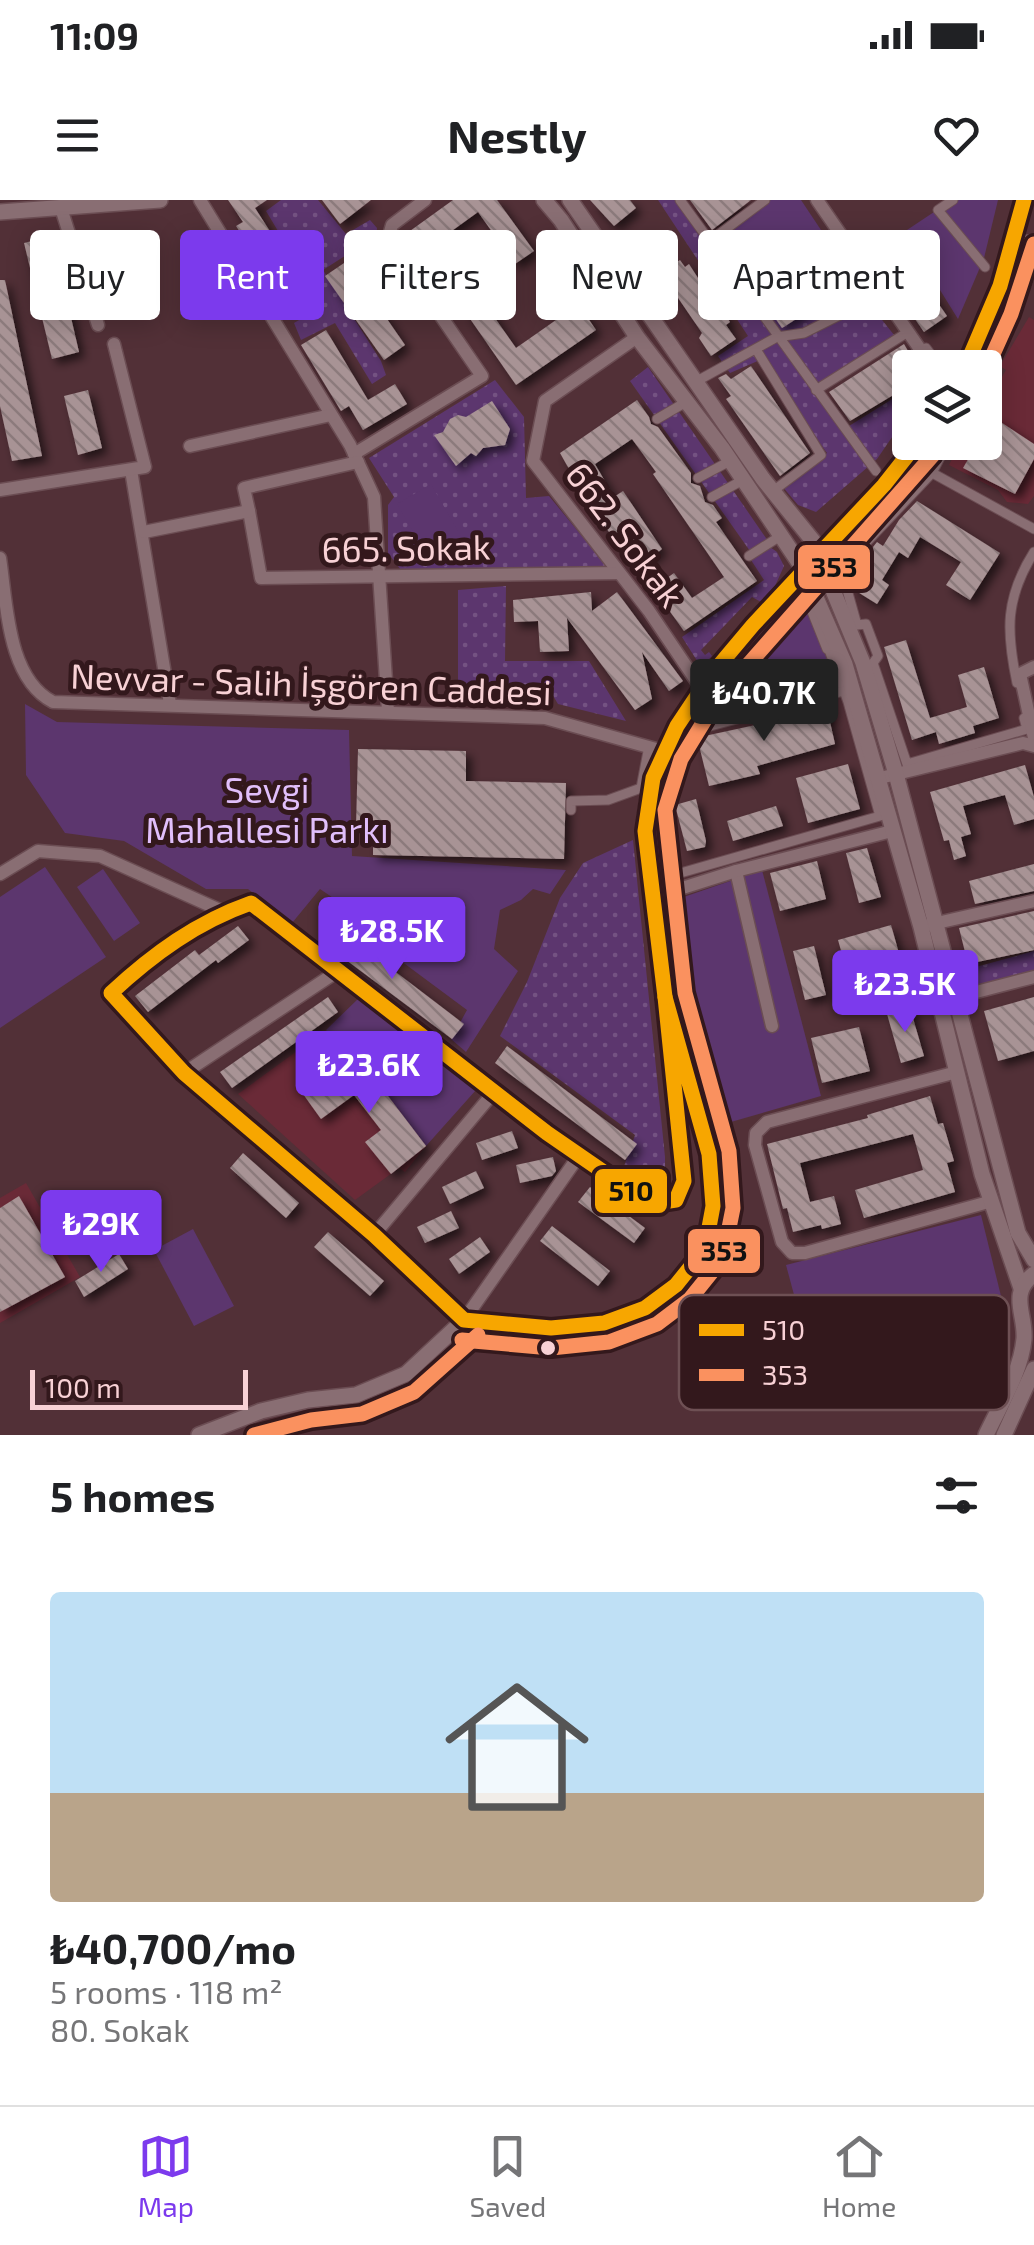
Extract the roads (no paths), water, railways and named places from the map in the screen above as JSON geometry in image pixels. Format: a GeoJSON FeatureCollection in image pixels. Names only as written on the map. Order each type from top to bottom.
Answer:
{"type":"FeatureCollection","features":[{"type":"Feature","properties":{"kind":"street"},"geometry":{"type":"LineString","coordinates":[[0,212],[160,200]]}},
{"type":"Feature","properties":{"kind":"street"},"geometry":{"type":"LineString","coordinates":[[200,200],[332,415],[374,497],[388,711]]}},
{"type":"Feature","properties":{"kind":"street"},"geometry":{"type":"LineString","coordinates":[[544,200],[804,570],[845,664],[892,831],[956,997],[1018,1233],[1034,1260]]}},
{"type":"Feature","properties":{"kind":"street"},"geometry":{"type":"LineString","coordinates":[[570,200],[773,491],[822,552],[834,594],[863,662],[896,774],[957,1072],[992,1201],[1021,1288],[1018,1310],[1028,1326],[1009,1384]]}},
{"type":"Feature","properties":{"kind":"street"},"geometry":{"type":"LineString","coordinates":[[681,200],[702,230]]}},
{"type":"Feature","properties":{"kind":"street"},"geometry":{"type":"LineString","coordinates":[[725,230],[765,200]]}},
{"type":"Feature","properties":{"kind":"street"},"geometry":{"type":"LineString","coordinates":[[819,200],[839,230]]}},
{"type":"Feature","properties":{"kind":"street"},"geometry":{"type":"LineString","coordinates":[[819,200],[928,350]]}},
{"type":"Feature","properties":{"kind":"street"},"geometry":{"type":"LineString","coordinates":[[953,200],[938,210],[984,267]]}},
{"type":"Feature","properties":{"kind":"street"},"geometry":{"type":"LineString","coordinates":[[973,350],[995,304],[1016,241],[1024,200]]}},
{"type":"Feature","properties":{"kind":"street"},"geometry":{"type":"LineString","coordinates":[[144,532],[249,511],[244,488],[356,458],[482,376],[388,239],[392,225],[423,201]]}},
{"type":"Feature","properties":{"kind":"street"},"geometry":{"type":"LineString","coordinates":[[61,208],[98,325]]}},
{"type":"Feature","properties":{"kind":"street"},"geometry":{"type":"LineString","coordinates":[[1016,241],[1034,242]]}},
{"type":"Feature","properties":{"kind":"street"},"geometry":{"type":"LineString","coordinates":[[997,350],[1034,264]]}},
{"type":"Feature","properties":{"kind":"street"},"geometry":{"type":"LineString","coordinates":[[765,320],[876,471]]}},
{"type":"Feature","properties":{"kind":"street"},"geometry":{"type":"LineString","coordinates":[[697,381],[777,337],[804,333],[830,320]]}},
{"type":"Feature","properties":{"kind":"street"},"geometry":{"type":"LineString","coordinates":[[900,320],[920,350]]}},
{"type":"Feature","properties":{"kind":"street"},"geometry":{"type":"LineString","coordinates":[[816,390],[908,332]]}},
{"type":"Feature","properties":{"kind":"street","name":"662. Sokak"},"geometry":{"type":"LineString","coordinates":[[637,337],[545,401],[533,461],[649,610],[701,688]]}},
{"type":"Feature","properties":{"kind":"street"},"geometry":{"type":"LineString","coordinates":[[0,490],[145,467],[114,344]]}},
{"type":"Feature","properties":{"kind":"street"},"geometry":{"type":"LineString","coordinates":[[757,350],[821,456],[773,491]]}},
{"type":"Feature","properties":{"kind":"street"},"geometry":{"type":"LineString","coordinates":[[657,419],[686,402]]}},
{"type":"Feature","properties":{"kind":"street"},"geometry":{"type":"LineString","coordinates":[[190,446],[332,415]]}},
{"type":"Feature","properties":{"kind":"street"},"geometry":{"type":"LineString","coordinates":[[571,810],[572,800],[608,800],[641,788],[656,748],[701,688],[906,460]]}},
{"type":"Feature","properties":{"kind":"street"},"geometry":{"type":"LineString","coordinates":[[909,460],[1034,529]]}},
{"type":"Feature","properties":{"kind":"street"},"geometry":{"type":"LineString","coordinates":[[938,460],[932,472],[844,566],[844,580],[857,625],[866,624],[878,656],[873,663],[908,764],[1027,728],[1012,660],[1009,609],[1021,572],[1034,552]]}},
{"type":"Feature","properties":{"kind":"street"},"geometry":{"type":"LineString","coordinates":[[698,478],[730,461]]}},
{"type":"Feature","properties":{"kind":"street"},"geometry":{"type":"LineString","coordinates":[[131,470],[170,704]]}},
{"type":"Feature","properties":{"kind":"street"},"geometry":{"type":"LineString","coordinates":[[712,496],[744,480]]}},
{"type":"Feature","properties":{"kind":"street","name":"665. Sokak"},"geometry":{"type":"LineString","coordinates":[[249,511],[261,578],[620,573]]}},
{"type":"Feature","properties":{"kind":"street"},"geometry":{"type":"LineString","coordinates":[[749,556],[782,536]]}},
{"type":"Feature","properties":{"kind":"street","name":"Nevvar - Salih İşgören Caddesi"},"geometry":{"type":"LineString","coordinates":[[0,558],[21,663],[39,695],[53,702],[545,718],[656,748]]}},
{"type":"Feature","properties":{"kind":"street"},"geometry":{"type":"LineString","coordinates":[[805,604],[814,612],[844,691],[880,816],[670,876],[662,821],[681,757],[703,713],[735,684],[805,604]]}},
{"type":"Feature","properties":{"kind":"street"},"geometry":{"type":"LineString","coordinates":[[1034,667],[1020,674],[1034,738]]}},
{"type":"Feature","properties":{"kind":"street"},"geometry":{"type":"LineString","coordinates":[[695,730],[844,691]]}},
{"type":"Feature","properties":{"kind":"street"},"geometry":{"type":"LineString","coordinates":[[876,779],[1023,743],[1034,746]]}},
{"type":"Feature","properties":{"kind":"street"},"geometry":{"type":"LineString","coordinates":[[656,748],[645,808],[665,997],[682,1144],[684,1181],[676,1200],[650,1204],[578,1158],[341,969],[251,903],[222,911],[140,966],[111,993],[184,1072],[374,1235],[464,1320],[551,1328],[604,1323],[644,1308],[676,1285],[704,1249],[712,1206],[709,1154],[665,997]]}},
{"type":"Feature","properties":{"kind":"street"},"geometry":{"type":"LineString","coordinates":[[654,896],[892,831]]}},
{"type":"Feature","properties":{"kind":"street"},"geometry":{"type":"LineString","coordinates":[[0,874],[38,851],[100,856],[222,911]]}},
{"type":"Feature","properties":{"kind":"street"},"geometry":{"type":"LineString","coordinates":[[736,871],[772,1026]]}},
{"type":"Feature","properties":{"kind":"street"},"geometry":{"type":"LineString","coordinates":[[928,925],[1034,901]]}},
{"type":"Feature","properties":{"kind":"street"},"geometry":{"type":"LineString","coordinates":[[184,1072],[341,969]]}},
{"type":"Feature","properties":{"kind":"street"},"geometry":{"type":"LineString","coordinates":[[956,997],[1034,976]]}},
{"type":"Feature","properties":{"kind":"street"},"geometry":{"type":"LineString","coordinates":[[957,1072],[767,1122],[756,1133],[755,1145],[782,1242],[792,1253],[805,1254],[1009,1197]]}},
{"type":"Feature","properties":{"kind":"street"},"geometry":{"type":"LineString","coordinates":[[374,1235],[494,1092]]}},
{"type":"Feature","properties":{"kind":"street"},"geometry":{"type":"LineString","coordinates":[[199,1435],[261,1411],[308,1400],[356,1395],[406,1374],[464,1320],[578,1158]]}},
{"type":"Feature","properties":{"kind":"street"},"geometry":{"type":"LineString","coordinates":[[1021,1288],[1034,1274]]}},
{"type":"Feature","properties":{"kind":"street"},"geometry":{"type":"LineString","coordinates":[[1004,1435],[1034,1369]]}},
{"type":"Feature","properties":{"kind":"street"},"geometry":{"type":"LineString","coordinates":[[986,1435],[997,1410]]}},
{"type":"Feature","properties":{"kind":"park label","name":"Sevgi Mahallesi Parkı"},"geometry":{"type":"Point","coordinates":[267,809]}}]}
